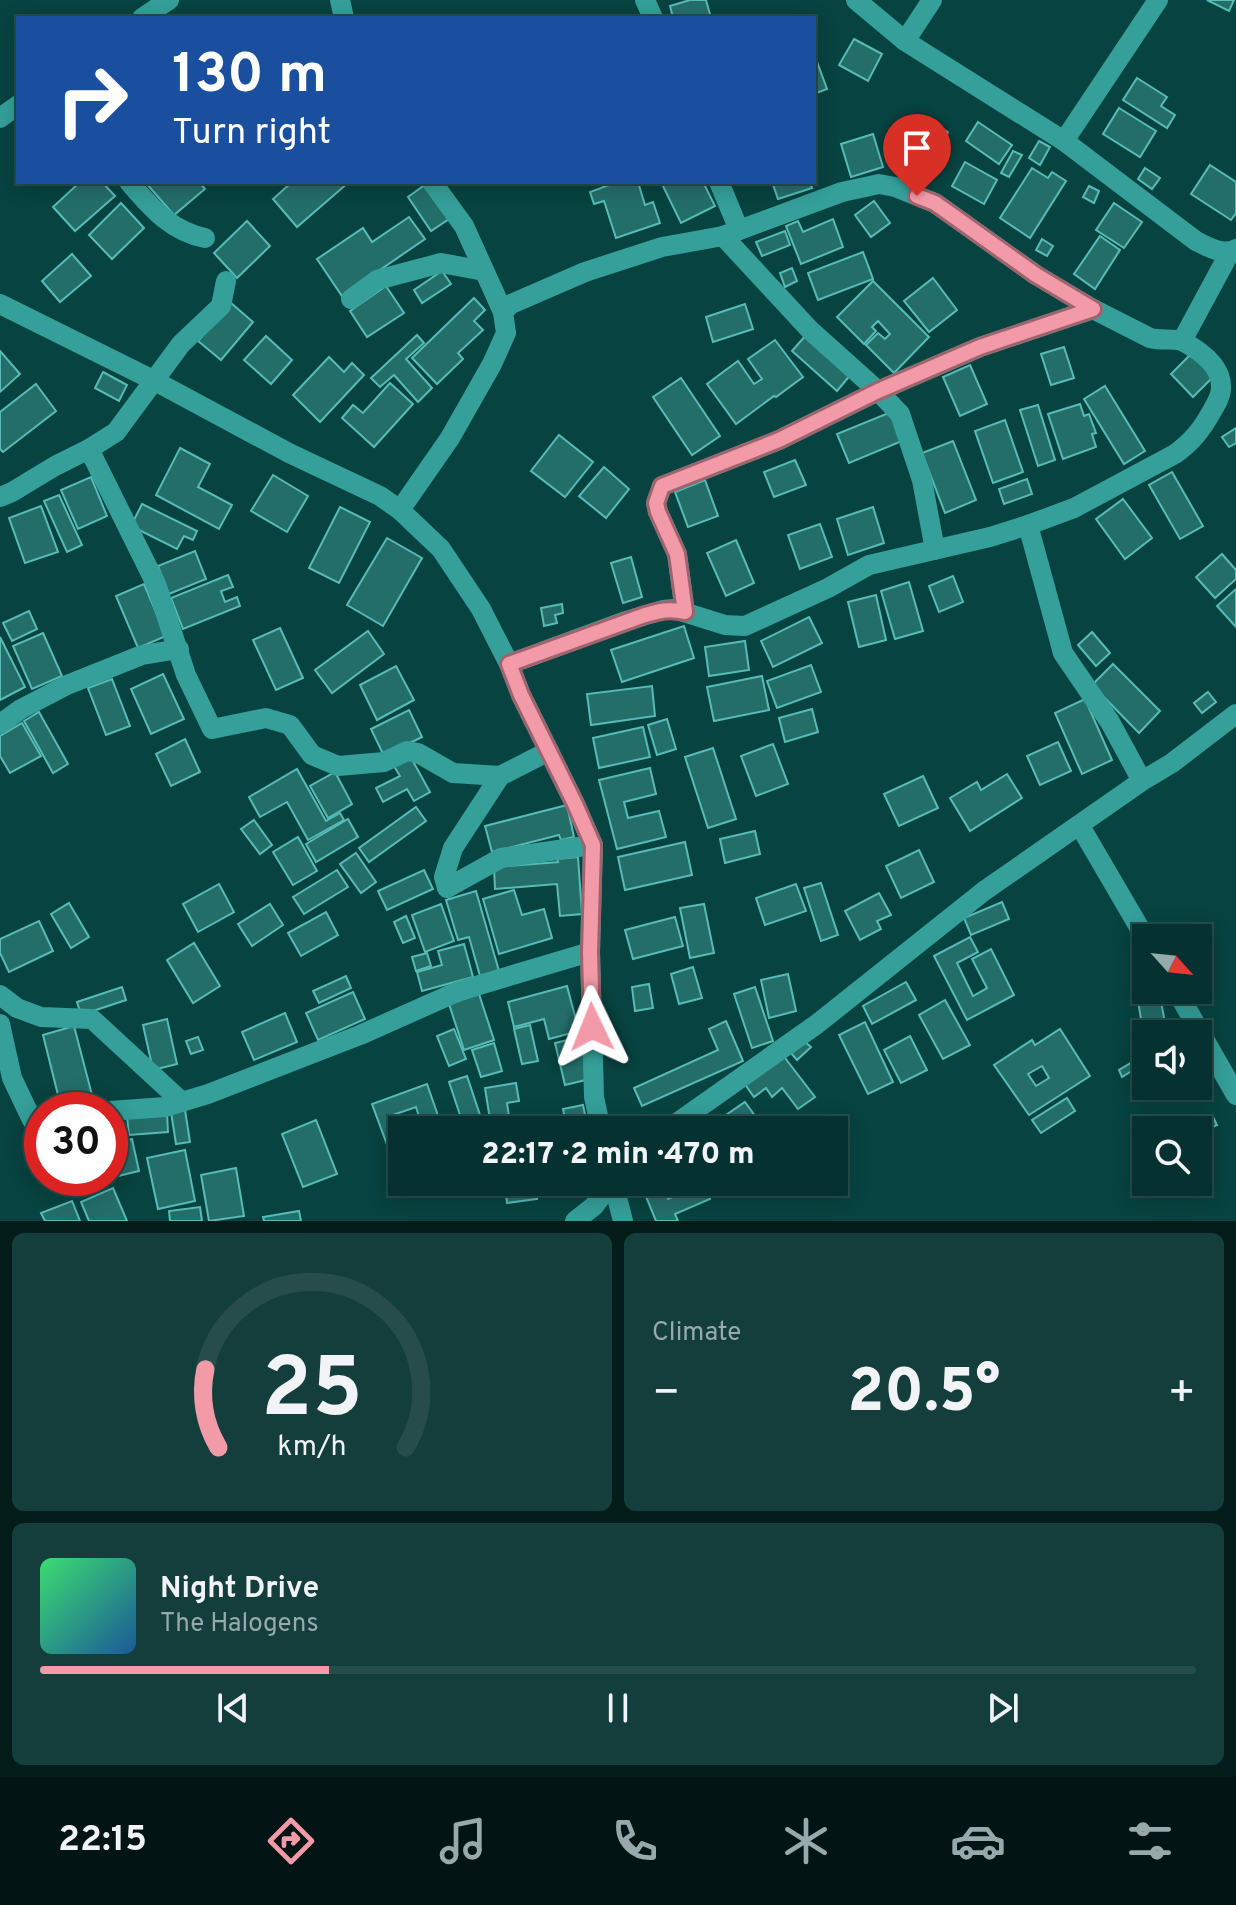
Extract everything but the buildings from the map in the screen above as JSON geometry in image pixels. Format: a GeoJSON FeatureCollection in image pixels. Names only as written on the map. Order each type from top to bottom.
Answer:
{"type":"FeatureCollection","features":[{"type":"Feature","properties":{"kind":"street"},"geometry":{"type":"LineString","coordinates":[[145,16],[169,0]]}},
{"type":"Feature","properties":{"kind":"street"},"geometry":{"type":"LineString","coordinates":[[856,0],[905,41],[1064,141],[1196,241],[1213,250],[1233,251],[1182,341]]}},
{"type":"Feature","properties":{"kind":"street"},"geometry":{"type":"LineString","coordinates":[[905,41],[932,0]]}},
{"type":"Feature","properties":{"kind":"street"},"geometry":{"type":"LineString","coordinates":[[1064,141],[1158,0]]}},
{"type":"Feature","properties":{"kind":"street"},"geometry":{"type":"LineString","coordinates":[[131,184],[160,217],[192,236],[205,238]]}},
{"type":"Feature","properties":{"kind":"street"},"geometry":{"type":"LineString","coordinates":[[400,510],[450,438],[506,333],[503,312],[464,226],[433,184]]}},
{"type":"Feature","properties":{"kind":"street"},"geometry":{"type":"LineString","coordinates":[[719,184],[731,233],[810,330],[900,414],[922,480],[935,550]]}},
{"type":"Feature","properties":{"kind":"street"},"geometry":{"type":"LineString","coordinates":[[503,312],[511,304],[585,272],[662,247],[731,233],[842,192],[879,184],[935,203],[1036,275],[1093,309],[1150,338],[1175,339],[1195,348],[1227,377],[1222,386],[1228,394],[1190,443],[1074,508],[1028,525],[869,565],[828,588],[745,626],[725,625],[674,609],[626,621],[509,664]]}},
{"type":"Feature","properties":{"kind":"street"},"geometry":{"type":"LineString","coordinates":[[351,299],[377,280],[441,263],[484,271]]}},
{"type":"Feature","properties":{"kind":"street"},"geometry":{"type":"LineString","coordinates":[[0,497],[116,432],[181,344],[221,306],[226,281]]}},
{"type":"Feature","properties":{"kind":"street"},"geometry":{"type":"LineString","coordinates":[[0,304],[153,380],[289,453],[380,496],[400,510],[441,549],[481,609],[593,845],[590,952],[594,1097],[598,1116]]}},
{"type":"Feature","properties":{"kind":"street"},"geometry":{"type":"LineString","coordinates":[[685,612],[677,554],[656,503],[662,486],[779,440],[878,391],[980,347],[1093,309]]}},
{"type":"Feature","properties":{"kind":"street"},"geometry":{"type":"LineString","coordinates":[[89,449],[156,584],[186,675],[212,729],[266,718],[290,725],[312,755],[338,766],[384,762],[407,751],[418,753],[453,773],[500,776]]}},
{"type":"Feature","properties":{"kind":"street"},"geometry":{"type":"LineString","coordinates":[[1028,525],[1063,653],[1110,722],[1142,781]]}},
{"type":"Feature","properties":{"kind":"street"},"geometry":{"type":"LineString","coordinates":[[0,724],[67,685],[142,655],[179,649]]}},
{"type":"Feature","properties":{"kind":"street"},"geometry":{"type":"LineString","coordinates":[[687,1116],[817,1024],[984,891],[1172,763],[1236,714]]}},
{"type":"Feature","properties":{"kind":"street"},"geometry":{"type":"LineString","coordinates":[[549,751],[500,776],[453,848],[444,877],[447,888],[501,858],[593,845]]}},
{"type":"Feature","properties":{"kind":"street"},"geometry":{"type":"LineString","coordinates":[[1080,826],[1137,924]]}},
{"type":"Feature","properties":{"kind":"street"},"geometry":{"type":"LineString","coordinates":[[128,1110],[165,1107],[208,1094],[360,1035],[459,991],[590,952]]}},
{"type":"Feature","properties":{"kind":"street"},"geometry":{"type":"LineString","coordinates":[[0,995],[17,1008],[41,1017],[92,1019],[182,1102]]}},
{"type":"Feature","properties":{"kind":"street"},"geometry":{"type":"LineString","coordinates":[[1184,1004],[1236,1095]]}},
{"type":"Feature","properties":{"kind":"street"},"geometry":{"type":"LineString","coordinates":[[0,1024],[12,1078],[24,1103]]}},
{"type":"Feature","properties":{"kind":"street"},"geometry":{"type":"LineString","coordinates":[[575,1221],[602,1196]]}},
{"type":"Feature","properties":{"kind":"street"},"geometry":{"type":"LineString","coordinates":[[616,1196],[623,1221]]}},
{"type":"Feature","properties":{"kind":"route"},"geometry":{"type":"LineString","coordinates":[[592,1027],[590,952],[593,845],[509,664],[645,615],[674,609],[685,612],[677,554],[656,503],[662,486],[779,440],[878,391],[980,347],[1093,309],[1036,275],[935,203],[917,196]]}}]}
